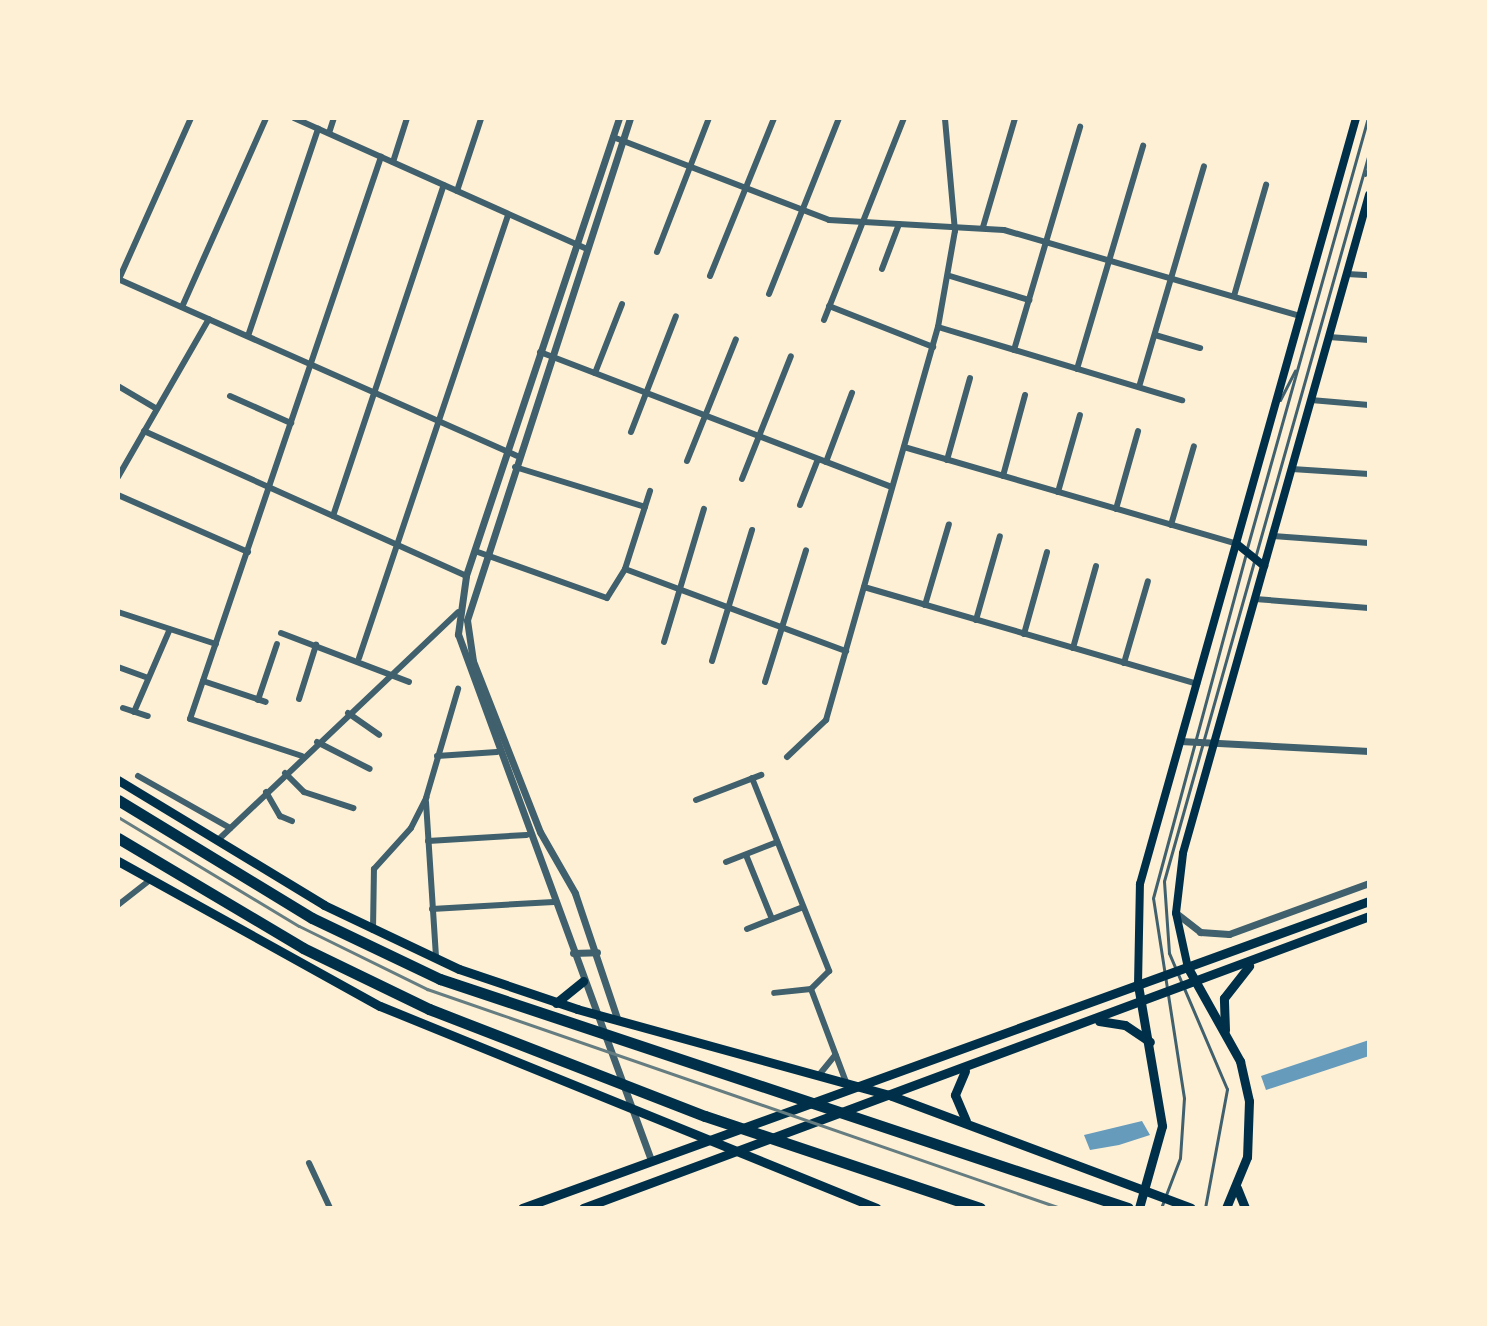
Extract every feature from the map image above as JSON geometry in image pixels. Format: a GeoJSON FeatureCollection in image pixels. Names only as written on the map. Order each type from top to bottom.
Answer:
{"type":"FeatureCollection","features":[{"type":"Feature","properties":{"kind":"highway"},"geometry":{"type":"LineString","coordinates":[[118,800],[375,950],[581,1029],[776,1089],[1128,1208]]}},
{"type":"Feature","properties":{"kind":"highway"},"geometry":{"type":"LineString","coordinates":[[118,838],[364,979],[640,1092],[980,1208]]}},
{"type":"Feature","properties":{"kind":"main road"},"geometry":{"type":"LineString","coordinates":[[1139,1208],[1146,1193],[1162,1126],[1151,1044],[1138,985],[1137,899],[1356,118]]}},
{"type":"Feature","properties":{"kind":"main road"},"geometry":{"type":"LineString","coordinates":[[1226,1208],[1237,1188],[1251,1116],[1242,1069],[1188,968],[1176,913],[1183,853],[1347,274],[1364,230],[1369,195]]}},
{"type":"Feature","properties":{"kind":"main road"},"geometry":{"type":"LineString","coordinates":[[1237,544],[1252,551],[1264,566]]}},
{"type":"Feature","properties":{"kind":"main road"},"geometry":{"type":"LineString","coordinates":[[118,780],[372,930],[436,960],[556,1003],[892,1096],[966,1121],[1146,1193],[1164,1204],[1191,1208]]}},
{"type":"Feature","properties":{"kind":"main road"},"geometry":{"type":"LineString","coordinates":[[118,861],[367,1000],[877,1208]]}},
{"type":"Feature","properties":{"kind":"main road"},"geometry":{"type":"LineString","coordinates":[[522,1208],[784,1113],[851,1084],[1188,968],[1368,901]]}},
{"type":"Feature","properties":{"kind":"main road"},"geometry":{"type":"LineString","coordinates":[[583,1208],[1198,984],[1369,916]]}},
{"type":"Feature","properties":{"kind":"main road"},"geometry":{"type":"LineString","coordinates":[[1226,1038],[1224,998],[1253,963]]}},
{"type":"Feature","properties":{"kind":"main road"},"geometry":{"type":"LineString","coordinates":[[556,1003],[583,981]]}},
{"type":"Feature","properties":{"kind":"main road"},"geometry":{"type":"LineString","coordinates":[[1096,1020],[1125,1025],[1151,1044]]}},
{"type":"Feature","properties":{"kind":"main road"},"geometry":{"type":"LineString","coordinates":[[966,1121],[955,1095],[967,1068]]}},
{"type":"Feature","properties":{"kind":"main road"},"geometry":{"type":"LineString","coordinates":[[1237,1188],[1245,1208]]}},
{"type":"Feature","properties":{"kind":"street"},"geometry":{"type":"LineString","coordinates":[[191,118],[119,279],[517,456]]}},
{"type":"Feature","properties":{"kind":"street"},"geometry":{"type":"LineString","coordinates":[[182,307],[266,118]]}},
{"type":"Feature","properties":{"kind":"street"},"geometry":{"type":"LineString","coordinates":[[294,118],[587,249]]}},
{"type":"Feature","properties":{"kind":"street"},"geometry":{"type":"LineString","coordinates":[[329,133],[334,118]]}},
{"type":"Feature","properties":{"kind":"street"},"geometry":{"type":"LineString","coordinates":[[393,162],[407,118]]}},
{"type":"Feature","properties":{"kind":"street"},"geometry":{"type":"LineString","coordinates":[[619,118],[466,576],[458,612],[464,667],[651,1160]]}},
{"type":"Feature","properties":{"kind":"street"},"geometry":{"type":"LineString","coordinates":[[618,1021],[597,952],[540,832],[471,654],[469,605],[630,118]]}},
{"type":"Feature","properties":{"kind":"street"},"geometry":{"type":"LineString","coordinates":[[657,252],[709,118]]}},
{"type":"Feature","properties":{"kind":"street"},"geometry":{"type":"LineString","coordinates":[[710,276],[774,118]]}},
{"type":"Feature","properties":{"kind":"street"},"geometry":{"type":"LineString","coordinates":[[769,294],[839,118]]}},
{"type":"Feature","properties":{"kind":"street"},"geometry":{"type":"LineString","coordinates":[[824,320],[904,118]]}},
{"type":"Feature","properties":{"kind":"street"},"geometry":{"type":"LineString","coordinates":[[787,757],[825,724],[938,327],[950,276],[956,223],[944,118]]}},
{"type":"Feature","properties":{"kind":"street"},"geometry":{"type":"LineString","coordinates":[[983,227],[1015,118]]}},
{"type":"Feature","properties":{"kind":"street"},"geometry":{"type":"LineString","coordinates":[[457,191],[481,119]]}},
{"type":"Feature","properties":{"kind":"street"},"geometry":{"type":"LineString","coordinates":[[1014,350],[1080,127]]}},
{"type":"Feature","properties":{"kind":"street"},"geometry":{"type":"LineString","coordinates":[[248,336],[318,129]]}},
{"type":"Feature","properties":{"kind":"street"},"geometry":{"type":"LineString","coordinates":[[613,137],[802,210],[861,226],[956,223],[1047,240],[1300,316]]}},
{"type":"Feature","properties":{"kind":"street"},"geometry":{"type":"LineString","coordinates":[[1077,369],[1143,146]]}},
{"type":"Feature","properties":{"kind":"street"},"geometry":{"type":"LineString","coordinates":[[302,756],[190,719],[381,157]]}},
{"type":"Feature","properties":{"kind":"street"},"geometry":{"type":"LineString","coordinates":[[1139,387],[1204,166]]}},
{"type":"Feature","properties":{"kind":"street"},"geometry":{"type":"LineString","coordinates":[[333,516],[444,185]]}},
{"type":"Feature","properties":{"kind":"street"},"geometry":{"type":"LineString","coordinates":[[1234,296],[1266,185]]}},
{"type":"Feature","properties":{"kind":"street"},"geometry":{"type":"LineString","coordinates":[[359,658],[508,214]]}},
{"type":"Feature","properties":{"kind":"street"},"geometry":{"type":"LineString","coordinates":[[882,269],[899,224]]}},
{"type":"Feature","properties":{"kind":"street"},"geometry":{"type":"LineString","coordinates":[[1347,274],[1369,275]]}},
{"type":"Feature","properties":{"kind":"street"},"geometry":{"type":"LineString","coordinates":[[950,276],[1029,300]]}},
{"type":"Feature","properties":{"kind":"street"},"geometry":{"type":"LineString","coordinates":[[595,373],[622,304]]}},
{"type":"Feature","properties":{"kind":"street"},"geometry":{"type":"LineString","coordinates":[[829,306],[933,347]]}},
{"type":"Feature","properties":{"kind":"street"},"geometry":{"type":"LineString","coordinates":[[631,432],[676,316]]}},
{"type":"Feature","properties":{"kind":"street"},"geometry":{"type":"LineString","coordinates":[[118,477],[121,465],[209,319]]}},
{"type":"Feature","properties":{"kind":"street"},"geometry":{"type":"LineString","coordinates":[[938,327],[1182,400]]}},
{"type":"Feature","properties":{"kind":"street"},"geometry":{"type":"LineString","coordinates":[[1155,335],[1200,348]]}},
{"type":"Feature","properties":{"kind":"street"},"geometry":{"type":"LineString","coordinates":[[1329,337],[1369,340]]}},
{"type":"Feature","properties":{"kind":"street"},"geometry":{"type":"LineString","coordinates":[[687,461],[736,339]]}},
{"type":"Feature","properties":{"kind":"street"},"geometry":{"type":"LineString","coordinates":[[540,352],[892,487]]}},
{"type":"Feature","properties":{"kind":"street"},"geometry":{"type":"LineString","coordinates":[[742,479],[791,356]]}},
{"type":"Feature","properties":{"kind":"street"},"geometry":{"type":"LineString","coordinates":[[947,460],[970,378]]}},
{"type":"Feature","properties":{"kind":"street"},"geometry":{"type":"LineString","coordinates":[[118,386],[157,409]]}},
{"type":"Feature","properties":{"kind":"street"},"geometry":{"type":"LineString","coordinates":[[826,462],[852,393]]}},
{"type":"Feature","properties":{"kind":"street"},"geometry":{"type":"LineString","coordinates":[[1003,476],[1025,395]]}},
{"type":"Feature","properties":{"kind":"street"},"geometry":{"type":"LineString","coordinates":[[230,396],[291,423]]}},
{"type":"Feature","properties":{"kind":"street"},"geometry":{"type":"LineString","coordinates":[[1311,400],[1369,405]]}},
{"type":"Feature","properties":{"kind":"street"},"geometry":{"type":"LineString","coordinates":[[1058,492],[1080,415]]}},
{"type":"Feature","properties":{"kind":"street"},"geometry":{"type":"LineString","coordinates":[[144,431],[466,576]]}},
{"type":"Feature","properties":{"kind":"street"},"geometry":{"type":"LineString","coordinates":[[1116,509],[1138,431]]}},
{"type":"Feature","properties":{"kind":"street"},"geometry":{"type":"LineString","coordinates":[[1171,525],[1194,446]]}},
{"type":"Feature","properties":{"kind":"street"},"geometry":{"type":"LineString","coordinates":[[904,447],[1237,544]]}},
{"type":"Feature","properties":{"kind":"street"},"geometry":{"type":"LineString","coordinates":[[800,505],[818,459]]}},
{"type":"Feature","properties":{"kind":"street"},"geometry":{"type":"LineString","coordinates":[[514,467],[645,507]]}},
{"type":"Feature","properties":{"kind":"street"},"geometry":{"type":"LineString","coordinates":[[1292,469],[1369,474]]}},
{"type":"Feature","properties":{"kind":"street"},"geometry":{"type":"LineString","coordinates":[[475,551],[603,599],[625,569],[650,491]]}},
{"type":"Feature","properties":{"kind":"street"},"geometry":{"type":"LineString","coordinates":[[118,495],[248,552]]}},
{"type":"Feature","properties":{"kind":"street"},"geometry":{"type":"LineString","coordinates":[[664,642],[704,509]]}},
{"type":"Feature","properties":{"kind":"street"},"geometry":{"type":"LineString","coordinates":[[925,605],[949,524]]}},
{"type":"Feature","properties":{"kind":"street"},"geometry":{"type":"LineString","coordinates":[[712,661],[752,530]]}},
{"type":"Feature","properties":{"kind":"street"},"geometry":{"type":"LineString","coordinates":[[976,620],[1000,536]]}},
{"type":"Feature","properties":{"kind":"street"},"geometry":{"type":"LineString","coordinates":[[1273,536],[1369,543]]}},
{"type":"Feature","properties":{"kind":"street"},"geometry":{"type":"LineString","coordinates":[[765,682],[806,550]]}},
{"type":"Feature","properties":{"kind":"street"},"geometry":{"type":"LineString","coordinates":[[1024,634],[1047,552]]}},
{"type":"Feature","properties":{"kind":"street"},"geometry":{"type":"LineString","coordinates":[[1073,648],[1096,566]]}},
{"type":"Feature","properties":{"kind":"street"},"geometry":{"type":"LineString","coordinates":[[625,569],[846,651]]}},
{"type":"Feature","properties":{"kind":"street"},"geometry":{"type":"LineString","coordinates":[[1124,663],[1148,581]]}},
{"type":"Feature","properties":{"kind":"street"},"geometry":{"type":"LineString","coordinates":[[864,587],[1197,684]]}},
{"type":"Feature","properties":{"kind":"street"},"geometry":{"type":"LineString","coordinates":[[1255,599],[1369,608]]}},
{"type":"Feature","properties":{"kind":"street"},"geometry":{"type":"LineString","coordinates":[[118,612],[216,644]]}},
{"type":"Feature","properties":{"kind":"street"},"geometry":{"type":"LineString","coordinates":[[218,840],[302,756],[458,612]]}},
{"type":"Feature","properties":{"kind":"street"},"geometry":{"type":"LineString","coordinates":[[134,712],[146,677],[170,629]]}},
{"type":"Feature","properties":{"kind":"street"},"geometry":{"type":"LineString","coordinates":[[281,633],[393,671],[409,682]]}},
{"type":"Feature","properties":{"kind":"street"},"geometry":{"type":"LineString","coordinates":[[258,700],[277,644]]}},
{"type":"Feature","properties":{"kind":"street"},"geometry":{"type":"LineString","coordinates":[[299,699],[316,645]]}},
{"type":"Feature","properties":{"kind":"street"},"geometry":{"type":"LineString","coordinates":[[118,667],[146,677]]}},
{"type":"Feature","properties":{"kind":"street"},"geometry":{"type":"LineString","coordinates":[[203,681],[266,702]]}},
{"type":"Feature","properties":{"kind":"street"},"geometry":{"type":"LineString","coordinates":[[372,930],[374,869],[411,828],[426,798],[458,689]]}},
{"type":"Feature","properties":{"kind":"street"},"geometry":{"type":"LineString","coordinates":[[123,708],[148,716]]}},
{"type":"Feature","properties":{"kind":"street"},"geometry":{"type":"LineString","coordinates":[[348,713],[360,728],[379,735]]}},
{"type":"Feature","properties":{"kind":"street"},"geometry":{"type":"LineString","coordinates":[[1180,741],[1215,740],[1369,751]]}},
{"type":"Feature","properties":{"kind":"street"},"geometry":{"type":"LineString","coordinates":[[317,742],[370,769]]}},
{"type":"Feature","properties":{"kind":"street"},"geometry":{"type":"LineString","coordinates":[[437,756],[497,752]]}},
{"type":"Feature","properties":{"kind":"street"},"geometry":{"type":"LineString","coordinates":[[285,773],[304,792],[353,808]]}},
{"type":"Feature","properties":{"kind":"street"},"geometry":{"type":"LineString","coordinates":[[696,800],[761,775]]}},
{"type":"Feature","properties":{"kind":"street"},"geometry":{"type":"LineString","coordinates":[[138,776],[230,828]]}},
{"type":"Feature","properties":{"kind":"street"},"geometry":{"type":"LineString","coordinates":[[752,778],[829,971],[811,989],[774,993]]}},
{"type":"Feature","properties":{"kind":"street"},"geometry":{"type":"LineString","coordinates":[[266,792],[280,816],[292,821]]}},
{"type":"Feature","properties":{"kind":"street"},"geometry":{"type":"LineString","coordinates":[[426,798],[436,960]]}},
{"type":"Feature","properties":{"kind":"street"},"geometry":{"type":"LineString","coordinates":[[428,841],[527,835]]}},
{"type":"Feature","properties":{"kind":"street"},"geometry":{"type":"LineString","coordinates":[[726,862],[777,842]]}},
{"type":"Feature","properties":{"kind":"street"},"geometry":{"type":"LineString","coordinates":[[746,855],[772,919]]}},
{"type":"Feature","properties":{"kind":"street"},"geometry":{"type":"LineString","coordinates":[[118,905],[150,880]]}},
{"type":"Feature","properties":{"kind":"street"},"geometry":{"type":"LineString","coordinates":[[1176,913],[1200,932],[1229,934],[1369,883]]}},
{"type":"Feature","properties":{"kind":"street"},"geometry":{"type":"LineString","coordinates":[[432,909],[554,902]]}},
{"type":"Feature","properties":{"kind":"street"},"geometry":{"type":"LineString","coordinates":[[747,929],[803,907]]}},
{"type":"Feature","properties":{"kind":"street"},"geometry":{"type":"LineString","coordinates":[[573,953],[597,952]]}},
{"type":"Feature","properties":{"kind":"street"},"geometry":{"type":"LineString","coordinates":[[811,989],[835,1055],[851,1084]]}},
{"type":"Feature","properties":{"kind":"street"},"geometry":{"type":"LineString","coordinates":[[819,1075],[835,1055]]}},
{"type":"Feature","properties":{"kind":"street"},"geometry":{"type":"LineString","coordinates":[[309,1163],[330,1208]]}},
{"type":"Feature","properties":{"kind":"lane"},"geometry":{"type":"LineString","coordinates":[[1205,1208],[1227,1089],[1175,972],[1163,925],[1164,881],[1204,740],[1299,364],[1368,118]]}},
{"type":"Feature","properties":{"kind":"lane"},"geometry":{"type":"LineString","coordinates":[[1164,1204],[1184,1122],[1161,977],[1153,898],[1193,741],[1369,153]]}},
{"type":"Feature","properties":{"kind":"lane"},"geometry":{"type":"LineString","coordinates":[[1361,186],[1369,166]]}},
{"type":"Feature","properties":{"kind":"lane"},"geometry":{"type":"LineString","coordinates":[[1273,414],[1299,364]]}},
{"type":"Feature","properties":{"kind":"water"},"geometry":{"type":"Polygon","coordinates":[[[1369,1040],[1369,1056],[1266,1090],[1261,1076],[1369,1040]]]}},
{"type":"Feature","properties":{"kind":"water"},"geometry":{"type":"Polygon","coordinates":[[[1142,1121],[1150,1135],[1119,1145],[1090,1150],[1084,1135],[1142,1121]]]}},
{"type":"Feature","properties":{"kind":"railway"},"geometry":{"type":"LineString","coordinates":[[118,817],[299,926],[427,989],[1060,1208]]}}]}
